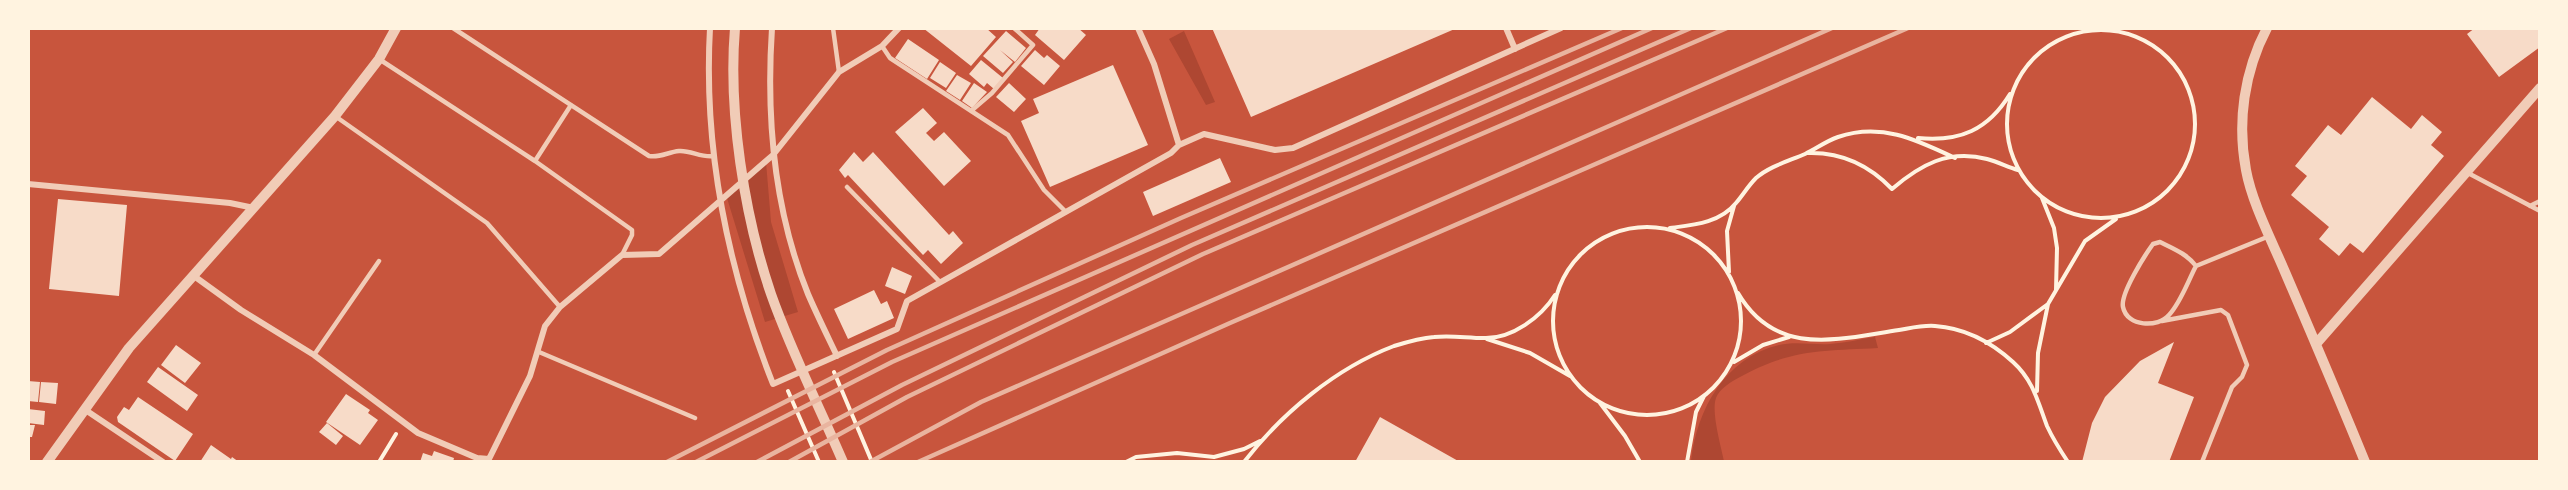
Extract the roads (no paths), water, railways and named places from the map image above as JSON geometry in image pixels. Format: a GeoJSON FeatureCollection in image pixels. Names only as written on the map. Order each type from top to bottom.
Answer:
{"type":"FeatureCollection","features":[{"type":"Feature","properties":{"kind":"street"},"geometry":{"type":"LineString","coordinates":[[47,462],[129,348],[335,116],[379,59],[396,28]]}},
{"type":"Feature","properties":{"kind":"street"},"geometry":{"type":"LineString","coordinates":[[710,28],[708,111],[719,201],[742,297],[774,384],[897,329],[907,301],[1171,153],[1179,145],[1204,134],[1282,151],[1561,28]]}},
{"type":"Feature","properties":{"kind":"street"},"geometry":{"type":"LineString","coordinates":[[735,28],[734,98],[740,151],[759,255],[784,327],[843,462]]}},
{"type":"Feature","properties":{"kind":"street"},"geometry":{"type":"LineString","coordinates":[[772,28],[769,100],[772,155],[787,225],[805,282],[837,356]]}},
{"type":"Feature","properties":{"kind":"street"},"geometry":{"type":"LineString","coordinates":[[194,276],[241,310],[314,355],[418,433],[467,454],[489,460],[530,376],[545,326],[560,308],[622,255],[659,254],[772,155],[839,72],[882,46],[899,28]]}},
{"type":"Feature","properties":{"kind":"street"},"geometry":{"type":"LineString","coordinates":[[1138,28],[1154,64],[1179,145]]}},
{"type":"Feature","properties":{"kind":"street"},"geometry":{"type":"LineString","coordinates":[[1506,28],[1515,49]]}},
{"type":"Feature","properties":{"kind":"street"},"geometry":{"type":"LineString","coordinates":[[2267,28],[2244,99],[2242,128],[2246,172],[2270,236],[2365,462]]}},
{"type":"Feature","properties":{"kind":"street"},"geometry":{"type":"LineString","coordinates":[[2316,344],[2540,88]]}},
{"type":"Feature","properties":{"kind":"street"},"geometry":{"type":"LineString","coordinates":[[28,184],[230,203],[254,208]]}},
{"type":"Feature","properties":{"kind":"street"},"geometry":{"type":"LineString","coordinates":[[83,409],[163,462]]}},
{"type":"Feature","properties":{"kind":"lane"},"geometry":{"type":"LineString","coordinates":[[453,28],[649,156],[658,157],[680,151],[706,157],[714,156]]}},
{"type":"Feature","properties":{"kind":"lane"},"geometry":{"type":"LineString","coordinates":[[833,28],[839,72]]}},
{"type":"Feature","properties":{"kind":"lane"},"geometry":{"type":"LineString","coordinates":[[971,111],[992,93],[1033,45],[1014,28]]}},
{"type":"Feature","properties":{"kind":"lane"},"geometry":{"type":"LineString","coordinates":[[882,46],[890,58],[1008,135],[1044,190],[1066,212]]}},
{"type":"Feature","properties":{"kind":"lane"},"geometry":{"type":"LineString","coordinates":[[379,59],[535,161],[632,230],[632,235],[622,255]]}},
{"type":"Feature","properties":{"kind":"lane"},"geometry":{"type":"LineString","coordinates":[[535,161],[571,105]]}},
{"type":"Feature","properties":{"kind":"lane"},"geometry":{"type":"LineString","coordinates":[[335,116],[487,223],[560,308]]}},
{"type":"Feature","properties":{"kind":"lane"},"geometry":{"type":"LineString","coordinates":[[2465,171],[2540,212]]}},
{"type":"Feature","properties":{"kind":"lane"},"geometry":{"type":"LineString","coordinates":[[847,187],[940,282]]}},
{"type":"Feature","properties":{"kind":"lane"},"geometry":{"type":"LineString","coordinates":[[2530,207],[2540,201]]}},
{"type":"Feature","properties":{"kind":"lane"},"geometry":{"type":"LineString","coordinates":[[2160,321],[2170,315],[2196,266],[2270,236]]}},
{"type":"Feature","properties":{"kind":"lane"},"geometry":{"type":"LineString","coordinates":[[2196,266],[2189,257],[2160,242],[2153,244],[2125,294],[2123,307],[2137,322],[2148,325],[2221,310],[2228,315],[2245,355],[2246,371],[2232,387],[2202,462]]}},
{"type":"Feature","properties":{"kind":"lane"},"geometry":{"type":"LineString","coordinates":[[314,355],[379,261]]}},
{"type":"Feature","properties":{"kind":"lane"},"geometry":{"type":"LineString","coordinates":[[538,352],[695,418]]}},
{"type":"Feature","properties":{"kind":"railway"},"geometry":{"type":"LineString","coordinates":[[667,462],[887,350],[1181,218],[1622,28]]}},
{"type":"Feature","properties":{"kind":"railway"},"geometry":{"type":"LineString","coordinates":[[696,462],[892,362],[1652,28]]}},
{"type":"Feature","properties":{"kind":"railway"},"geometry":{"type":"LineString","coordinates":[[757,462],[902,385],[1192,245],[1691,28]]}},
{"type":"Feature","properties":{"kind":"railway"},"geometry":{"type":"LineString","coordinates":[[789,462],[907,397],[1203,254],[1727,28]]}},
{"type":"Feature","properties":{"kind":"railway"},"geometry":{"type":"LineString","coordinates":[[870,462],[981,402],[1832,28]]}},
{"type":"Feature","properties":{"kind":"railway"},"geometry":{"type":"LineString","coordinates":[[918,462],[1230,323],[1908,28]]}}]}
